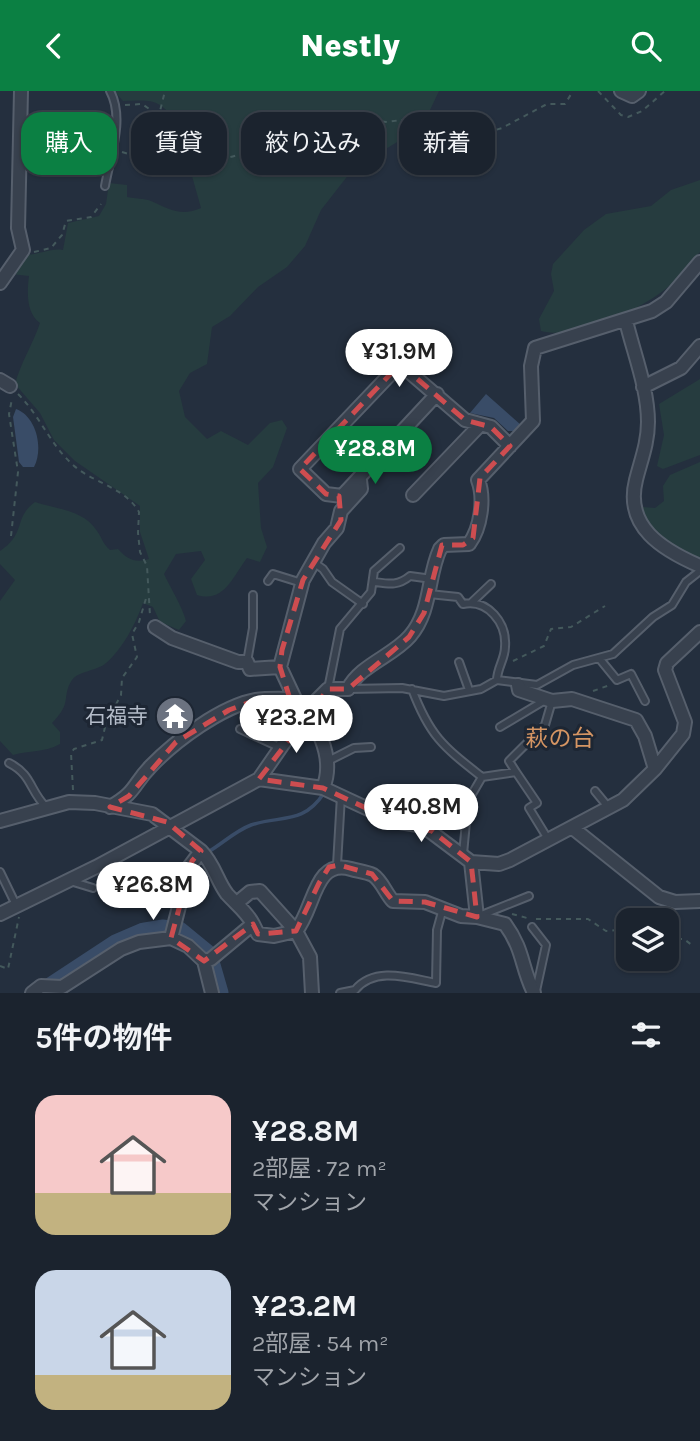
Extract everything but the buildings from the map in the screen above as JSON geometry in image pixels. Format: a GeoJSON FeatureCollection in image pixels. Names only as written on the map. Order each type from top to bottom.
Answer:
{"type":"FeatureCollection","features":[{"type":"Feature","properties":{"kind":"street"},"geometry":{"type":"LineString","coordinates":[[1,280],[23,251],[18,228],[21,91]]}},
{"type":"Feature","properties":{"kind":"street"},"geometry":{"type":"LineString","coordinates":[[621,91],[632,96],[639,91]]}},
{"type":"Feature","properties":{"kind":"street"},"geometry":{"type":"LineString","coordinates":[[0,913],[259,779],[306,711],[328,689],[348,689],[359,675],[409,637],[419,624],[437,556],[444,545],[463,545],[473,538],[479,521],[481,496],[478,480],[535,416],[531,366],[535,348],[652,311],[666,302],[700,262]]}},
{"type":"Feature","properties":{"kind":"street"},"geometry":{"type":"LineString","coordinates":[[626,321],[648,405],[648,437],[634,489],[635,512],[649,537],[700,569]]}},
{"type":"Feature","properties":{"kind":"street"},"geometry":{"type":"LineString","coordinates":[[643,387],[681,368],[700,346]]}},
{"type":"Feature","properties":{"kind":"street"},"geometry":{"type":"LineString","coordinates":[[437,394],[342,496],[326,494],[300,468],[400,364],[437,394],[465,420],[479,426],[491,427],[510,446]]}},
{"type":"Feature","properties":{"kind":"street"},"geometry":{"type":"LineString","coordinates":[[413,495],[479,426]]}},
{"type":"Feature","properties":{"kind":"street"},"geometry":{"type":"LineString","coordinates":[[323,788],[328,761],[306,711],[295,699],[280,667],[302,583],[337,528],[341,512],[361,489],[360,478]]}},
{"type":"Feature","properties":{"kind":"street"},"geometry":{"type":"LineString","coordinates":[[155,627],[172,638],[238,662],[247,661],[250,669],[280,667]]}},
{"type":"Feature","properties":{"kind":"street"},"geometry":{"type":"LineString","coordinates":[[259,779],[323,788],[394,821],[423,826],[467,859],[499,864],[609,809],[636,790],[655,769],[683,733],[685,722],[665,670],[667,663],[700,632]]}},
{"type":"Feature","properties":{"kind":"street"},"geometry":{"type":"LineString","coordinates":[[518,685],[519,690],[549,700],[572,699],[636,720],[645,736],[655,769]]}},
{"type":"Feature","properties":{"kind":"street"},"geometry":{"type":"LineString","coordinates":[[110,807],[129,796],[143,773],[176,742],[229,710],[256,700],[295,699]]}},
{"type":"Feature","properties":{"kind":"street"},"geometry":{"type":"LineString","coordinates":[[0,821],[48,809],[73,798],[152,814],[172,826],[204,854],[217,871],[225,891],[238,902],[258,934],[274,936],[296,931],[308,913],[319,883],[328,869],[337,865],[372,874],[393,901],[425,902],[461,916],[505,924],[523,955],[531,991]]}},
{"type":"Feature","properties":{"kind":"street"},"geometry":{"type":"LineString","coordinates":[[573,829],[659,897],[675,902],[700,901]]}},
{"type":"Feature","properties":{"kind":"street"},"geometry":{"type":"LineString","coordinates":[[170,939],[189,867],[204,854]]}},
{"type":"Feature","properties":{"kind":"street"},"geometry":{"type":"LineString","coordinates":[[467,859],[482,918]]}},
{"type":"Feature","properties":{"kind":"street"},"geometry":{"type":"LineString","coordinates":[[238,902],[250,892],[260,891],[296,931],[310,957],[312,993]]}},
{"type":"Feature","properties":{"kind":"street"},"geometry":{"type":"LineString","coordinates":[[204,961],[211,959],[253,924]]}},
{"type":"Feature","properties":{"kind":"street"},"geometry":{"type":"LineString","coordinates":[[32,993],[44,985],[59,988],[121,949],[139,942],[170,939],[188,946],[204,961],[212,993]]}},
{"type":"Feature","properties":{"kind":"lane"},"geometry":{"type":"LineString","coordinates":[[110,91],[115,112]]}},
{"type":"Feature","properties":{"kind":"lane"},"geometry":{"type":"LineString","coordinates":[[104,186],[106,175]]}},
{"type":"Feature","properties":{"kind":"lane"},"geometry":{"type":"LineString","coordinates":[[328,689],[340,629],[363,604],[374,582],[374,571],[400,548]]}},
{"type":"Feature","properties":{"kind":"lane"},"geometry":{"type":"LineString","coordinates":[[313,562],[323,569],[332,582],[363,604]]}},
{"type":"Feature","properties":{"kind":"lane"},"geometry":{"type":"LineString","coordinates":[[348,689],[412,689],[444,696],[481,689],[497,680],[518,685],[537,685],[573,665],[613,654],[653,617],[672,605],[686,582],[700,569]]}},
{"type":"Feature","properties":{"kind":"lane"},"geometry":{"type":"LineString","coordinates":[[268,581],[273,575],[302,583]]}},
{"type":"Feature","properties":{"kind":"lane"},"geometry":{"type":"LineString","coordinates":[[374,582],[390,585],[402,583],[410,576],[432,579]]}},
{"type":"Feature","properties":{"kind":"lane"},"geometry":{"type":"LineString","coordinates":[[471,603],[491,584]]}},
{"type":"Feature","properties":{"kind":"lane"},"geometry":{"type":"LineString","coordinates":[[429,594],[458,597],[463,604],[471,603],[489,609],[503,628],[505,649],[497,671],[497,680]]}},
{"type":"Feature","properties":{"kind":"lane"},"geometry":{"type":"LineString","coordinates":[[247,661],[253,628],[253,595]]}},
{"type":"Feature","properties":{"kind":"lane"},"geometry":{"type":"LineString","coordinates":[[599,658],[617,680],[631,674],[645,701]]}},
{"type":"Feature","properties":{"kind":"lane"},"geometry":{"type":"LineString","coordinates":[[459,662],[469,690]]}},
{"type":"Feature","properties":{"kind":"lane"},"geometry":{"type":"LineString","coordinates":[[412,689],[425,720],[444,748],[482,777],[516,772]]}},
{"type":"Feature","properties":{"kind":"lane"},"geometry":{"type":"LineString","coordinates":[[500,727],[549,700]]}},
{"type":"Feature","properties":{"kind":"lane"},"geometry":{"type":"LineString","coordinates":[[548,839],[529,809],[537,803],[509,761],[545,725],[549,700]]}},
{"type":"Feature","properties":{"kind":"lane"},"geometry":{"type":"LineString","coordinates":[[240,729],[281,748]]}},
{"type":"Feature","properties":{"kind":"lane"},"geometry":{"type":"LineString","coordinates":[[328,761],[354,748],[371,747]]}},
{"type":"Feature","properties":{"kind":"lane"},"geometry":{"type":"LineString","coordinates":[[9,763],[27,775],[36,795],[48,809]]}},
{"type":"Feature","properties":{"kind":"lane"},"geometry":{"type":"LineString","coordinates":[[467,859],[468,801],[482,777]]}},
{"type":"Feature","properties":{"kind":"lane"},"geometry":{"type":"LineString","coordinates":[[595,791],[609,809]]}},
{"type":"Feature","properties":{"kind":"lane"},"geometry":{"type":"LineString","coordinates":[[337,865],[341,796]]}},
{"type":"Feature","properties":{"kind":"lane"},"geometry":{"type":"LineString","coordinates":[[0,872],[15,906]]}},
{"type":"Feature","properties":{"kind":"lane"},"geometry":{"type":"LineString","coordinates":[[68,880],[93,888]]}},
{"type":"Feature","properties":{"kind":"lane"},"geometry":{"type":"LineString","coordinates":[[482,918],[529,896]]}},
{"type":"Feature","properties":{"kind":"lane"},"geometry":{"type":"LineString","coordinates":[[340,993],[355,990],[362,981],[373,977],[403,975],[436,983],[437,930],[443,908]]}},
{"type":"Feature","properties":{"kind":"lane"},"geometry":{"type":"LineString","coordinates":[[531,991],[546,945],[532,927]]}},
{"type":"Feature","properties":{"kind":"path"},"geometry":{"type":"LineString","coordinates":[[116,106],[142,104],[155,113],[160,111],[164,91]]}},
{"type":"Feature","properties":{"kind":"path"},"geometry":{"type":"LineString","coordinates":[[117,150],[149,160],[185,165],[249,152],[330,116],[342,115],[387,122],[415,118],[470,138],[502,128],[547,104],[565,104],[573,91]]}},
{"type":"Feature","properties":{"kind":"path"},"geometry":{"type":"LineString","coordinates":[[23,251],[51,249],[62,235],[66,221],[96,214],[102,204]]}},
{"type":"Feature","properties":{"kind":"path"},"geometry":{"type":"LineString","coordinates":[[9,386],[9,414],[18,472],[11,536]]}},
{"type":"Feature","properties":{"kind":"path"},"geometry":{"type":"LineString","coordinates":[[9,386],[40,419],[51,441],[74,466],[123,495],[136,507],[139,512],[140,552],[147,566],[149,614],[155,627]]}},
{"type":"Feature","properties":{"kind":"path"},"geometry":{"type":"LineString","coordinates":[[73,798],[71,753],[74,749],[102,740],[106,723],[121,695],[122,678],[129,672],[137,657],[132,634],[139,622],[147,595]]}},
{"type":"Feature","properties":{"kind":"path"},"geometry":{"type":"LineString","coordinates":[[497,680],[513,661],[544,646],[551,629],[571,627],[606,606]]}},
{"type":"Feature","properties":{"kind":"path"},"geometry":{"type":"LineString","coordinates":[[588,696],[589,692],[617,680]]}},
{"type":"Feature","properties":{"kind":"path"},"geometry":{"type":"LineString","coordinates":[[0,966],[8,969],[18,933],[19,916],[15,906]]}},
{"type":"Feature","properties":{"kind":"path"},"geometry":{"type":"LineString","coordinates":[[482,918],[512,914],[530,919],[579,918],[588,919],[606,931],[616,930]]}},
{"type":"Feature","properties":{"kind":"path"},"geometry":{"type":"LineString","coordinates":[[679,939],[684,939],[693,946]]}},
{"type":"Feature","properties":{"kind":"highlighted area"},"geometry":{"type":"Polygon","coordinates":[[[400,364],[465,420],[491,427],[510,446],[480,478],[473,538],[463,545],[442,545],[424,613],[409,637],[348,689],[328,689],[259,779],[323,788],[394,821],[432,831],[471,862],[477,917],[425,902],[393,901],[372,874],[339,865],[329,867],[296,931],[258,934],[253,924],[204,961],[171,938],[192,861],[201,851],[167,822],[110,807],[129,796],[176,742],[229,710],[256,700],[290,699],[280,667],[282,650],[303,580],[341,520],[339,496],[326,494],[300,469],[400,364]]]}},
{"type":"Feature","properties":{"kind":"green space"},"geometry":{"type":"Polygon","coordinates":[[[114,91],[439,91],[428,112],[399,112],[399,141],[385,149],[385,112],[241,112],[241,175],[348,175],[321,210],[305,246],[287,267],[258,287],[230,316],[212,327],[207,364],[190,373],[179,391],[185,417],[207,439],[221,431],[248,445],[270,423],[282,420],[287,428],[273,467],[258,483],[261,528],[267,547],[260,562],[247,558],[227,587],[206,597],[197,595],[191,579],[205,560],[201,551],[176,554],[164,574],[186,621],[179,630],[160,622],[153,607],[143,603],[128,636],[112,658],[102,666],[72,680],[65,705],[52,723],[60,732],[60,744],[49,749],[13,755],[0,741],[0,601],[15,580],[0,564],[0,551],[14,538],[28,508],[35,502],[77,514],[91,524],[110,550],[118,549],[129,558],[140,561],[149,559],[140,532],[140,506],[75,461],[54,440],[40,413],[15,384],[40,323],[30,308],[29,276],[11,274],[27,255],[63,250],[68,223],[99,216],[106,204],[109,183],[127,185],[127,197],[148,200],[175,211],[187,212],[201,208],[192,176],[189,175],[227,175],[227,112],[168,112],[154,102],[123,101],[114,91]]]}},
{"type":"Feature","properties":{"kind":"green space"},"geometry":{"type":"Polygon","coordinates":[[[700,180],[700,252],[675,281],[648,301],[612,319],[574,331],[541,331],[539,319],[554,291],[551,274],[553,264],[584,230],[606,214],[651,206],[671,190],[700,180]]]}},
{"type":"Feature","properties":{"kind":"green space"},"geometry":{"type":"Polygon","coordinates":[[[700,379],[700,455],[663,469],[657,466],[664,435],[659,404],[700,379]]]}},
{"type":"Feature","properties":{"kind":"green space"},"geometry":{"type":"Polygon","coordinates":[[[700,462],[700,558],[672,545],[656,533],[645,517],[643,507],[655,508],[664,501],[663,486],[670,475],[700,462]]]}},
{"type":"Feature","properties":{"kind":"water"},"geometry":{"type":"Polygon","coordinates":[[[486,394],[521,425],[516,431],[508,431],[494,418],[470,413],[486,394]]]}},
{"type":"Feature","properties":{"kind":"water"},"geometry":{"type":"Polygon","coordinates":[[[16,409],[29,418],[36,433],[38,451],[34,467],[23,467],[19,462],[13,417],[16,409]]]}},
{"type":"Feature","properties":{"kind":"waterway"},"geometry":{"type":"LineString","coordinates":[[208,852],[251,825],[300,815],[324,793]]}},
{"type":"Feature","properties":{"kind":"waterway"},"geometry":{"type":"LineString","coordinates":[[43,993],[116,945],[144,933],[162,930],[179,932],[207,955],[218,993]]}},
{"type":"Feature","properties":{"kind":"place","name":"石福寺"},"geometry":{"type":"Point","coordinates":[175,716]}},
{"type":"Feature","properties":{"kind":"district","name":"萩の台"},"geometry":{"type":"Point","coordinates":[560,738]}}]}
